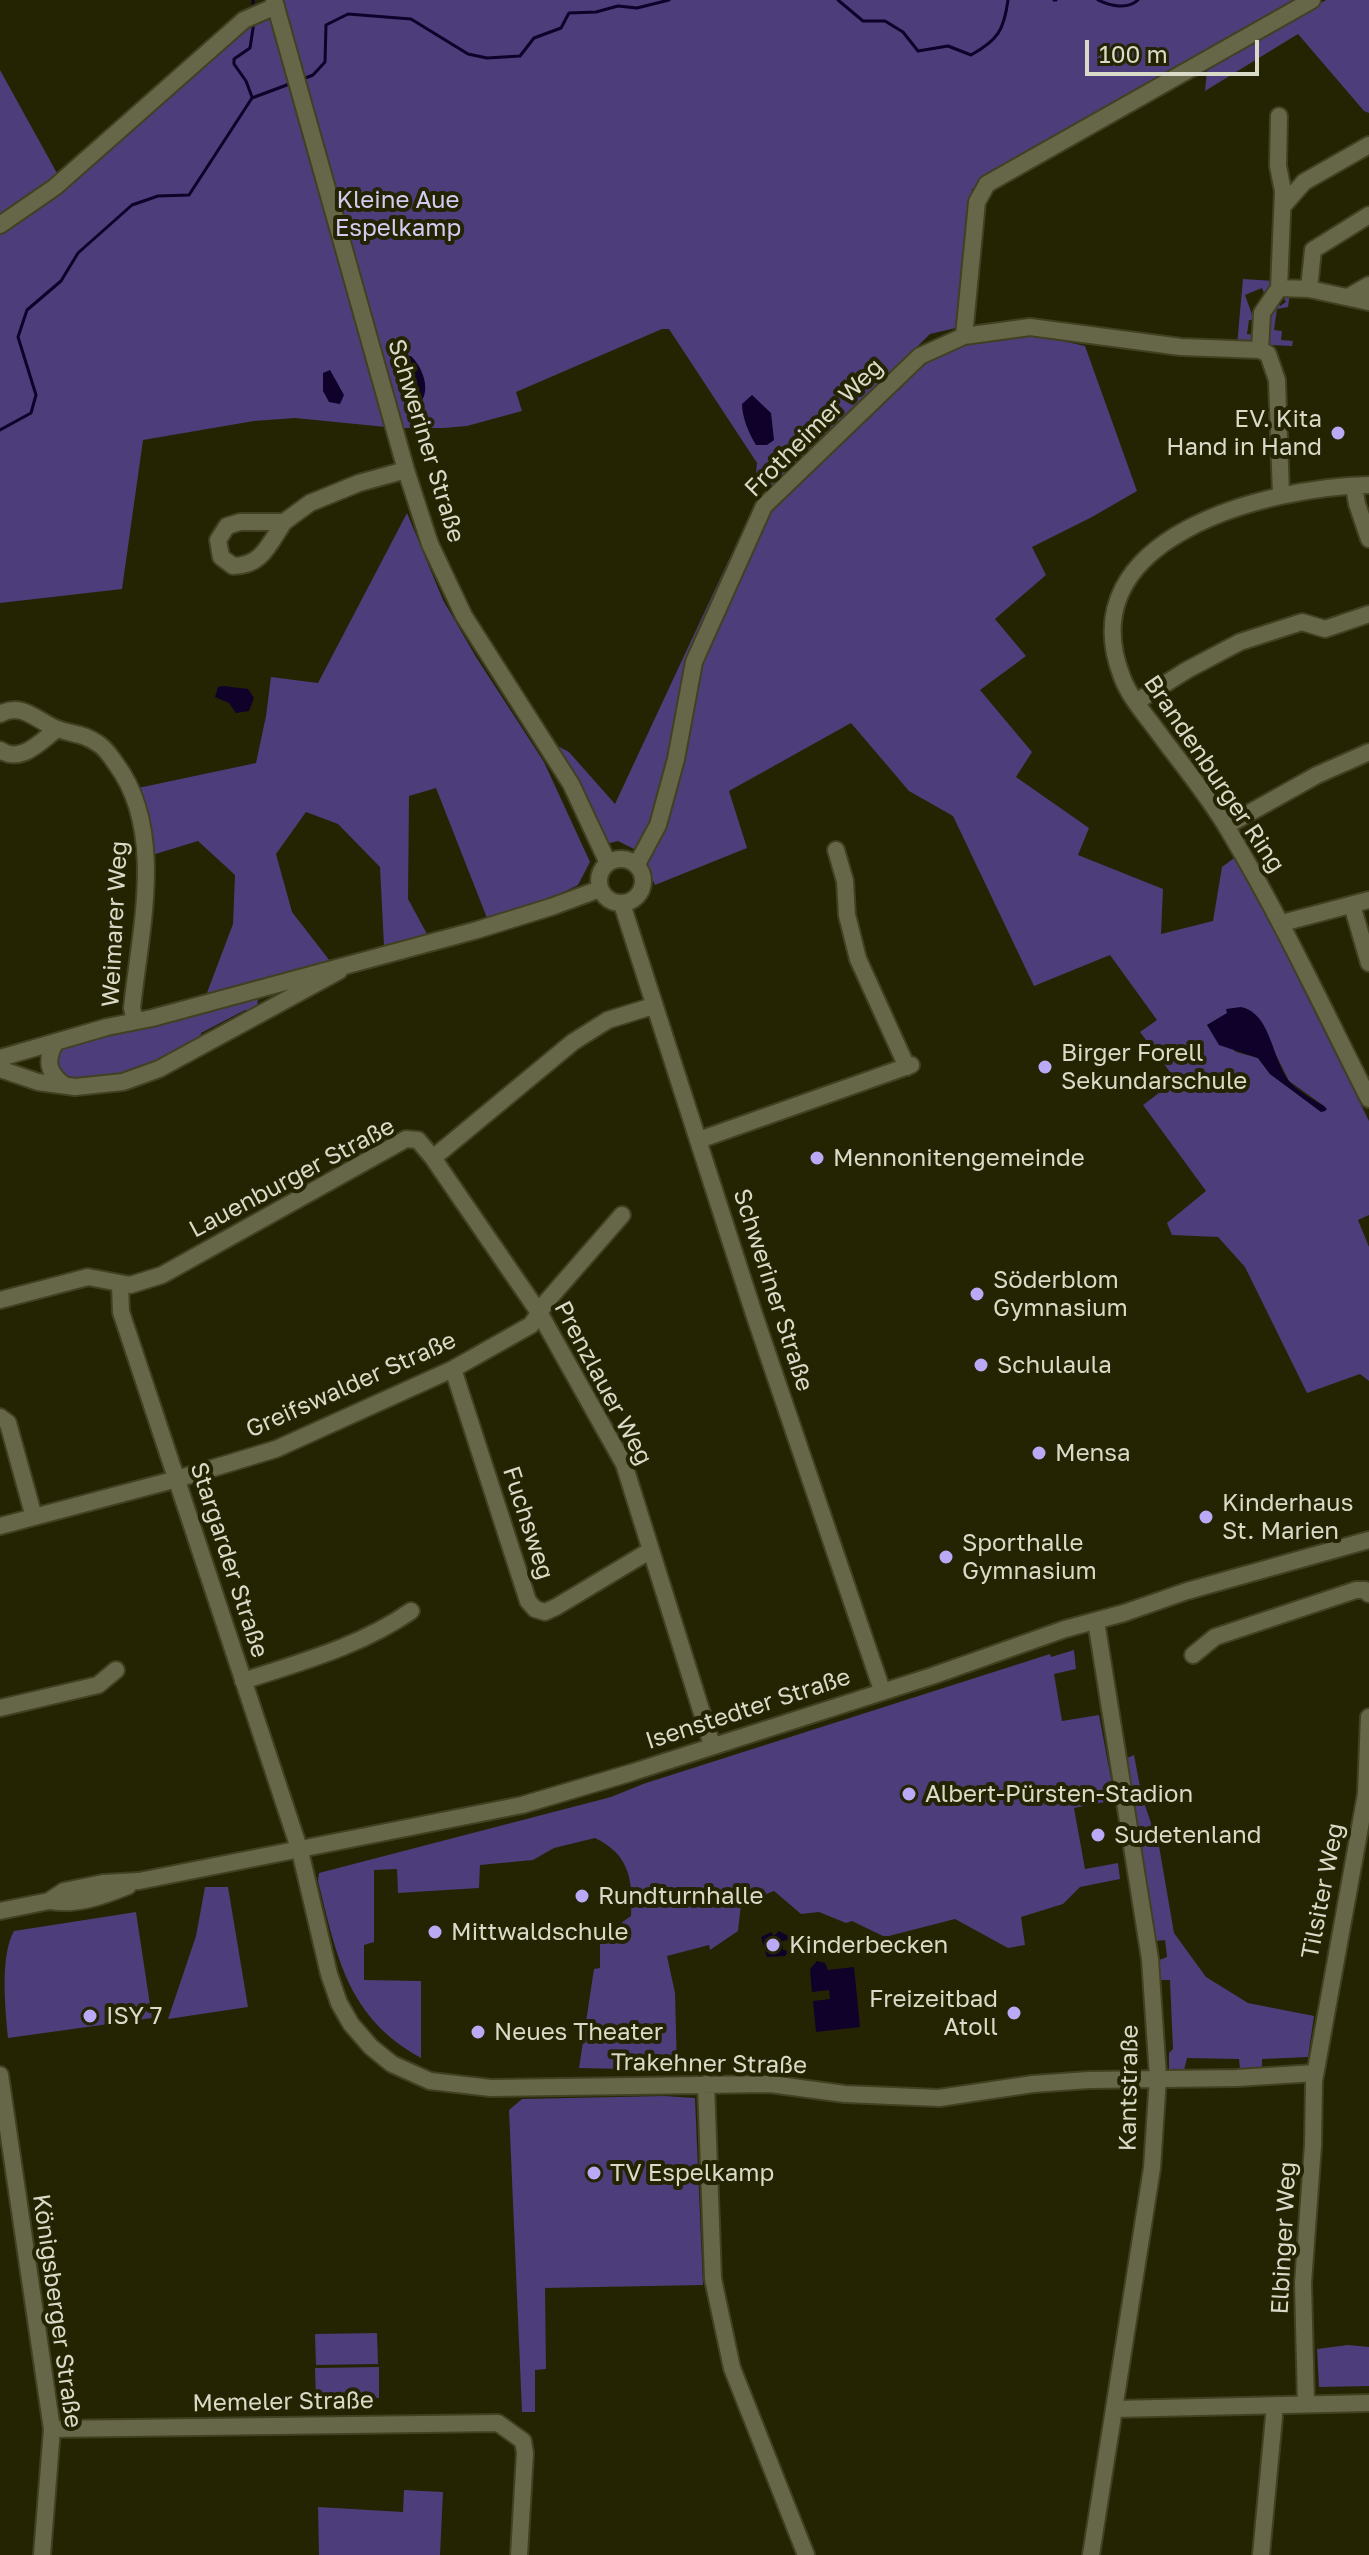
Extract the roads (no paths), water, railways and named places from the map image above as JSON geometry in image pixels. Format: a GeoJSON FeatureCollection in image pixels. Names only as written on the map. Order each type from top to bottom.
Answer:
{"type":"FeatureCollection","features":[{"type":"Feature","properties":{"kind":"street"},"geometry":{"type":"LineString","coordinates":[[964,336],[977,202],[987,184],[1312,0]]}},
{"type":"Feature","properties":{"kind":"street"},"geometry":{"type":"LineString","coordinates":[[0,225],[55,187],[244,20],[275,3]]}},
{"type":"Feature","properties":{"kind":"street","name":"Schweriner Straße"},"geometry":{"type":"LineString","coordinates":[[275,3],[406,470],[430,544],[464,616],[571,784],[608,863]]}},
{"type":"Feature","properties":{"kind":"street"},"geometry":{"type":"LineString","coordinates":[[1279,116],[1278,166],[1283,191],[1279,288],[1262,313],[1260,350],[1268,354],[1277,380],[1281,495]]}},
{"type":"Feature","properties":{"kind":"street"},"geometry":{"type":"LineString","coordinates":[[1282,207],[1304,182],[1369,145]]}},
{"type":"Feature","properties":{"kind":"street"},"geometry":{"type":"LineString","coordinates":[[1309,289],[1313,250],[1369,215]]}},
{"type":"Feature","properties":{"kind":"street"},"geometry":{"type":"LineString","coordinates":[[1350,296],[1369,285]]}},
{"type":"Feature","properties":{"kind":"street"},"geometry":{"type":"LineString","coordinates":[[1279,288],[1309,289],[1369,302]]}},
{"type":"Feature","properties":{"kind":"street","name":"Frotheimer Weg"},"geometry":{"type":"LineString","coordinates":[[637,864],[658,825],[676,759],[694,662],[764,506],[920,356],[964,336],[1030,327],[1181,347],[1260,350]]}},
{"type":"Feature","properties":{"kind":"street"},"geometry":{"type":"LineString","coordinates":[[284,522],[310,503],[359,483],[406,470]]}},
{"type":"Feature","properties":{"kind":"street"},"geometry":{"type":"LineString","coordinates":[[1362,486],[1357,504],[1369,539]]}},
{"type":"Feature","properties":{"kind":"street","name":"Brandenburger Ring"},"geometry":{"type":"LineString","coordinates":[[1362,486],[1281,495],[1236,507],[1201,521],[1161,544],[1133,573],[1116,607],[1113,630],[1114,654],[1123,680],[1226,826],[1282,923],[1369,1099]]}},
{"type":"Feature","properties":{"kind":"street"},"geometry":{"type":"LineString","coordinates":[[1136,702],[1240,642],[1302,622],[1325,629],[1369,614]]}},
{"type":"Feature","properties":{"kind":"street","name":"Weimarer Weg"},"geometry":{"type":"LineString","coordinates":[[0,714],[11,709],[25,711],[57,729],[82,733],[104,748],[123,773],[137,803],[147,865],[132,1008],[135,1021]]}},
{"type":"Feature","properties":{"kind":"street"},"geometry":{"type":"LineString","coordinates":[[0,750],[12,755],[22,754],[57,729]]}},
{"type":"Feature","properties":{"kind":"street"},"geometry":{"type":"LineString","coordinates":[[1226,826],[1317,775],[1369,752]]}},
{"type":"Feature","properties":{"kind":"street"},"geometry":{"type":"LineString","coordinates":[[699,1140],[909,1066],[858,959],[847,915],[845,881],[836,850]]}},
{"type":"Feature","properties":{"kind":"street"},"geometry":{"type":"LineString","coordinates":[[627,859],[637,864],[644,884],[639,895],[622,904],[608,900],[600,889],[601,874],[608,863],[627,859]]}},
{"type":"Feature","properties":{"kind":"street"},"geometry":{"type":"LineString","coordinates":[[0,1058],[477,930],[600,889]]}},
{"type":"Feature","properties":{"kind":"street"},"geometry":{"type":"LineString","coordinates":[[1282,923],[1369,900]]}},
{"type":"Feature","properties":{"kind":"street","name":"Schweriner Straße"},"geometry":{"type":"LineString","coordinates":[[622,904],[754,1314],[882,1690]]}},
{"type":"Feature","properties":{"kind":"street"},"geometry":{"type":"LineString","coordinates":[[1352,905],[1369,963]]}},
{"type":"Feature","properties":{"kind":"street"},"geometry":{"type":"LineString","coordinates":[[0,1069],[38,1082],[64,1085],[93,1087],[123,1082],[147,1073],[328,979],[346,965]]}},
{"type":"Feature","properties":{"kind":"street"},"geometry":{"type":"LineString","coordinates":[[253,990],[262,995],[263,1013]]}},
{"type":"Feature","properties":{"kind":"street"},"geometry":{"type":"LineString","coordinates":[[433,1158],[573,1042],[608,1020],[653,1006]]}},
{"type":"Feature","properties":{"kind":"street"},"geometry":{"type":"LineString","coordinates":[[55,1043],[48,1064],[51,1072],[64,1085]]}},
{"type":"Feature","properties":{"kind":"street","name":"Lauenburger Straße"},"geometry":{"type":"LineString","coordinates":[[0,1300],[88,1277],[120,1284],[139,1284],[162,1275],[406,1139],[418,1140],[433,1158]]}},
{"type":"Feature","properties":{"kind":"street","name":"Prenzlauer Weg"},"geometry":{"type":"LineString","coordinates":[[433,1158],[540,1314],[624,1464],[712,1745]]}},
{"type":"Feature","properties":{"kind":"street","name":"Greifswalder Straße"},"geometry":{"type":"LineString","coordinates":[[0,1526],[276,1449],[453,1369],[531,1325],[547,1301],[622,1215]]}},
{"type":"Feature","properties":{"kind":"street","name":"Stargarder Straße"},"geometry":{"type":"LineString","coordinates":[[120,1284],[121,1312],[300,1851]]}},
{"type":"Feature","properties":{"kind":"street","name":"Fuchsweg"},"geometry":{"type":"LineString","coordinates":[[453,1369],[528,1601],[535,1609],[545,1612],[556,1607],[651,1550]]}},
{"type":"Feature","properties":{"kind":"street"},"geometry":{"type":"LineString","coordinates":[[0,1417],[8,1423],[34,1517]]}},
{"type":"Feature","properties":{"kind":"street","name":"Isenstedter Straße"},"geometry":{"type":"LineString","coordinates":[[0,1911],[49,1901],[64,1904],[104,1896],[139,1881],[511,1808],[630,1773],[1187,1591],[1366,1539]]}},
{"type":"Feature","properties":{"kind":"street"},"geometry":{"type":"LineString","coordinates":[[1193,1655],[1215,1637],[1356,1590],[1365,1590],[1369,1594]]}},
{"type":"Feature","properties":{"kind":"street"},"geometry":{"type":"LineString","coordinates":[[243,1681],[327,1654],[384,1630],[411,1611]]}},
{"type":"Feature","properties":{"kind":"street","name":"Kantstraße"},"geometry":{"type":"LineString","coordinates":[[1091,2555],[1152,2168],[1158,2077],[1150,1959],[1096,1621]]}},
{"type":"Feature","properties":{"kind":"street"},"geometry":{"type":"LineString","coordinates":[[0,1708],[98,1685],[116,1670]]}},
{"type":"Feature","properties":{"kind":"street","name":"Tilsiter Weg"},"geometry":{"type":"LineString","coordinates":[[1315,2073],[1366,1794],[1369,1717]]}},
{"type":"Feature","properties":{"kind":"street","name":"Trakehner Straße"},"geometry":{"type":"LineString","coordinates":[[300,1851],[329,1974],[339,2003],[364,2039],[392,2064],[430,2081],[491,2088],[770,2084],[845,2094],[939,2098],[1033,2084],[1315,2073]]}},
{"type":"Feature","properties":{"kind":"street","name":"Elbinger Weg"},"geometry":{"type":"LineString","coordinates":[[1306,2404],[1303,2283],[1315,2073]]}},
{"type":"Feature","properties":{"kind":"street","name":"Königsberger Straße"},"geometry":{"type":"LineString","coordinates":[[0,2075],[52,2429],[42,2555]]}},
{"type":"Feature","properties":{"kind":"street"},"geometry":{"type":"LineString","coordinates":[[706,2084],[713,2279],[732,2368],[806,2555]]}},
{"type":"Feature","properties":{"kind":"street"},"geometry":{"type":"LineString","coordinates":[[1115,2409],[1369,2403]]}},
{"type":"Feature","properties":{"kind":"street"},"geometry":{"type":"LineString","coordinates":[[1261,2555],[1275,2406]]}},
{"type":"Feature","properties":{"kind":"street","name":"Memeler Straße"},"geometry":{"type":"LineString","coordinates":[[52,2429],[498,2423],[523,2441],[525,2453],[519,2555]]}},
{"type":"Feature","properties":{"kind":"waterway"},"geometry":{"type":"LineString","coordinates":[[303,79],[313,75],[325,62],[326,25],[348,14],[411,19],[468,54],[487,58],[520,56],[534,38],[561,28],[569,13],[596,12],[618,6],[637,8],[669,0]]}},
{"type":"Feature","properties":{"kind":"waterway"},"geometry":{"type":"LineString","coordinates":[[838,0],[863,21],[885,21],[903,32],[918,51],[948,46],[971,55],[994,39],[1004,19],[1008,0]]}},
{"type":"Feature","properties":{"kind":"waterway"},"geometry":{"type":"LineString","coordinates":[[1098,0],[1118,6],[1138,0]]}},
{"type":"Feature","properties":{"kind":"waterway"},"geometry":{"type":"LineString","coordinates":[[252,97],[234,59],[250,48],[254,22]]}},
{"type":"Feature","properties":{"kind":"waterway"},"geometry":{"type":"LineString","coordinates":[[0,430],[31,413],[36,395],[18,337],[27,310],[61,281],[78,253],[132,205],[158,196],[189,195],[252,98],[292,83]]}},
{"type":"Feature","properties":{"kind":"place","name":"EV. Kita Hand in Hand"},"geometry":{"type":"Point","coordinates":[1338,433]}},
{"type":"Feature","properties":{"kind":"place","name":"Birger Forell Sekundarschule"},"geometry":{"type":"Point","coordinates":[1045,1067]}},
{"type":"Feature","properties":{"kind":"place","name":"Mennonitengemeinde"},"geometry":{"type":"Point","coordinates":[817,1158]}},
{"type":"Feature","properties":{"kind":"place","name":"Söderblom Gymnasium"},"geometry":{"type":"Point","coordinates":[977,1294]}},
{"type":"Feature","properties":{"kind":"place","name":"Schulaula"},"geometry":{"type":"Point","coordinates":[981,1365]}},
{"type":"Feature","properties":{"kind":"place","name":"Mensa"},"geometry":{"type":"Point","coordinates":[1039,1453]}},
{"type":"Feature","properties":{"kind":"place","name":"Kinderhaus St. Marien"},"geometry":{"type":"Point","coordinates":[1206,1517]}},
{"type":"Feature","properties":{"kind":"place","name":"Sporthalle Gymnasium"},"geometry":{"type":"Point","coordinates":[946,1557]}},
{"type":"Feature","properties":{"kind":"place","name":"Albert-Pürsten-Stadion"},"geometry":{"type":"Point","coordinates":[909,1794]}},
{"type":"Feature","properties":{"kind":"place","name":"Sudetenland"},"geometry":{"type":"Point","coordinates":[1098,1835]}},
{"type":"Feature","properties":{"kind":"place","name":"Rundturnhalle"},"geometry":{"type":"Point","coordinates":[582,1896]}},
{"type":"Feature","properties":{"kind":"place","name":"Mittwaldschule"},"geometry":{"type":"Point","coordinates":[435,1932]}},
{"type":"Feature","properties":{"kind":"place","name":"Kinderbecken"},"geometry":{"type":"Point","coordinates":[773,1945]}},
{"type":"Feature","properties":{"kind":"place","name":"Freizeitbad Atoll"},"geometry":{"type":"Point","coordinates":[1014,2013]}},
{"type":"Feature","properties":{"kind":"place","name":"ISY 7"},"geometry":{"type":"Point","coordinates":[90,2016]}},
{"type":"Feature","properties":{"kind":"place","name":"Neues Theater"},"geometry":{"type":"Point","coordinates":[478,2032]}},
{"type":"Feature","properties":{"kind":"place","name":"TV Espelkamp"},"geometry":{"type":"Point","coordinates":[594,2173]}},
{"type":"Feature","properties":{"kind":"park label","name":"Kleine Aue Espelkamp"},"geometry":{"type":"Point","coordinates":[398,214]}}]}
